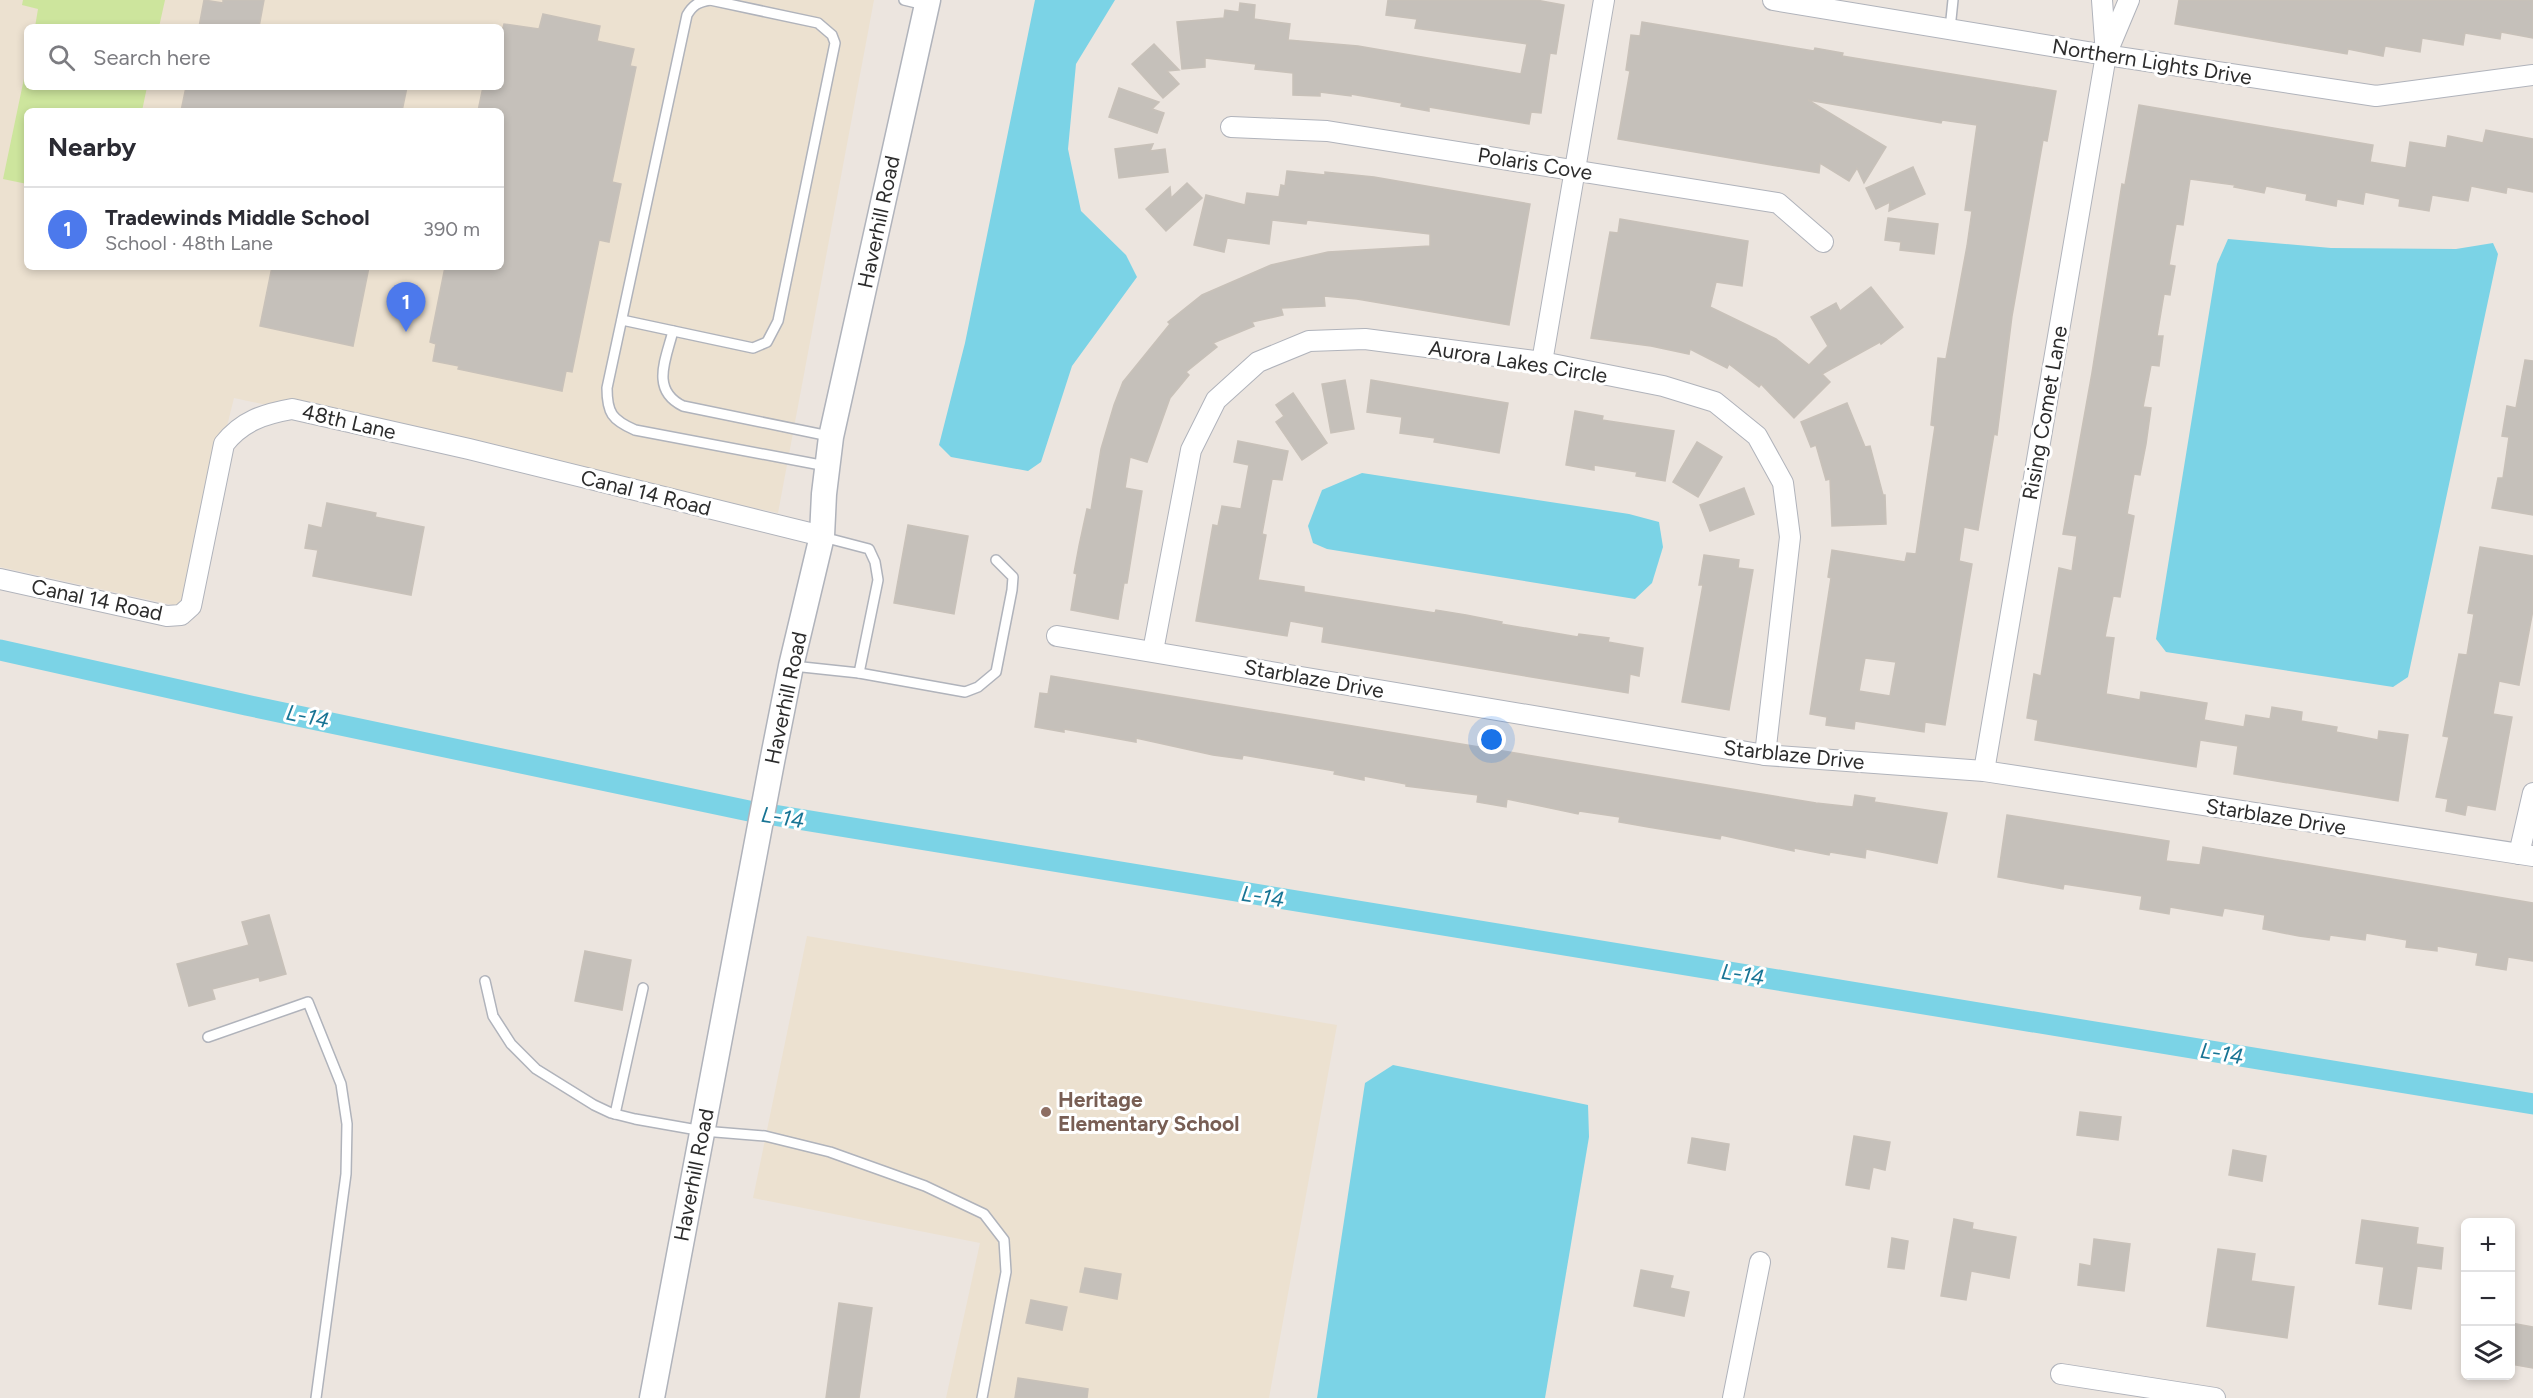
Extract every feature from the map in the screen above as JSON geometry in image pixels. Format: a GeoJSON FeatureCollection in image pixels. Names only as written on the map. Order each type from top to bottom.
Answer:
{"type":"FeatureCollection","features":[{"type":"Feature","properties":{"kind":"street"},"geometry":{"type":"LineString","coordinates":[[1542,362],[1604,0]]}},
{"type":"Feature","properties":{"kind":"street","name":"Northern Lights Drive"},"geometry":{"type":"LineString","coordinates":[[1773,0],[1806,3],[2106,56],[2376,96],[2533,75]]}},
{"type":"Feature","properties":{"kind":"street","name":"Rising Comet Lane"},"geometry":{"type":"LineString","coordinates":[[2102,0],[2106,56]]}},
{"type":"Feature","properties":{"kind":"street","name":"Rising Comet Lane"},"geometry":{"type":"LineString","coordinates":[[1984,771],[2106,56],[2129,0]]}},
{"type":"Feature","properties":{"kind":"street","name":"Haverhill Road"},"geometry":{"type":"LineString","coordinates":[[652,1398],[772,762],[791,666],[822,536],[831,437],[920,2]]}},
{"type":"Feature","properties":{"kind":"street","name":"Polaris Cove"},"geometry":{"type":"LineString","coordinates":[[1232,127],[1327,131],[1778,203],[1824,242]]}},
{"type":"Feature","properties":{"kind":"street","name":"Aurora Lakes Circle"},"geometry":{"type":"LineString","coordinates":[[1153,651],[1191,450],[1216,400],[1258,362],[1310,341],[1365,339],[1542,362],[1663,386],[1715,402],[1757,436],[1783,483],[1790,537],[1765,755]]}},
{"type":"Feature","properties":{"kind":"street","name":"48th Lane"},"geometry":{"type":"LineString","coordinates":[[191,606],[224,444],[246,423],[267,413],[292,409],[470,449]]}},
{"type":"Feature","properties":{"kind":"street","name":"Canal 14 Road"},"geometry":{"type":"LineString","coordinates":[[470,449],[822,536]]}},
{"type":"Feature","properties":{"kind":"street","name":"Canal 14 Road"},"geometry":{"type":"LineString","coordinates":[[0,579],[167,616],[181,615],[191,606]]}},
{"type":"Feature","properties":{"kind":"street","name":"Starblaze Drive"},"geometry":{"type":"LineString","coordinates":[[1057,636],[1765,755],[1984,771],[2526,855]]}},
{"type":"Feature","properties":{"kind":"street"},"geometry":{"type":"LineString","coordinates":[[2526,855],[2533,793]]}},
{"type":"Feature","properties":{"kind":"street"},"geometry":{"type":"LineString","coordinates":[[1733,1398],[1760,1262]]}},
{"type":"Feature","properties":{"kind":"street"},"geometry":{"type":"LineString","coordinates":[[2061,1374],[2215,1398]]}},
{"type":"Feature","properties":{"kind":"lane"},"geometry":{"type":"LineString","coordinates":[[622,320],[753,348],[760,347],[771,337],[778,321],[835,43],[832,35],[818,23],[710,0],[700,1],[692,6],[687,15],[622,320],[608,388],[607,406],[612,415],[622,424],[635,430],[828,466]]}},
{"type":"Feature","properties":{"kind":"lane"},"geometry":{"type":"LineString","coordinates":[[1950,28],[1953,0]]}},
{"type":"Feature","properties":{"kind":"lane"},"geometry":{"type":"LineString","coordinates":[[673,331],[662,376],[667,394],[673,401],[683,406],[831,437]]}},
{"type":"Feature","properties":{"kind":"lane"},"geometry":{"type":"LineString","coordinates":[[822,536],[869,549],[875,562],[878,580],[859,673]]}},
{"type":"Feature","properties":{"kind":"lane"},"geometry":{"type":"LineString","coordinates":[[791,666],[859,673],[965,692],[978,687],[996,672],[1013,576],[996,560]]}},
{"type":"Feature","properties":{"kind":"lane"},"geometry":{"type":"LineString","coordinates":[[485,981],[493,1016],[511,1044],[536,1069],[567,1090],[615,1114],[703,1131],[765,1136],[830,1152],[925,1186],[984,1214],[1004,1240],[1006,1272],[982,1398]]}},
{"type":"Feature","properties":{"kind":"lane"},"geometry":{"type":"LineString","coordinates":[[615,1114],[643,987]]}},
{"type":"Feature","properties":{"kind":"lane"},"geometry":{"type":"LineString","coordinates":[[208,1036],[308,1002],[341,1084],[348,1124],[346,1174],[316,1398]]}},
{"type":"Feature","properties":{"kind":"shaded area"},"geometry":{"type":"Polygon","coordinates":[[[0,0],[874,0],[778,513],[234,398],[182,607],[0,567],[0,0]]]}},
{"type":"Feature","properties":{"kind":"shaded area","name":"Heritage Elementary School"},"geometry":{"type":"Polygon","coordinates":[[[807,936],[1337,1025],[1269,1398],[946,1398],[980,1243],[753,1198],[807,936]]]}},
{"type":"Feature","properties":{"kind":"green space"},"geometry":{"type":"Polygon","coordinates":[[[23,0],[165,0],[160,24],[36,24],[38,9],[22,5],[23,0]]]}},
{"type":"Feature","properties":{"kind":"green space"},"geometry":{"type":"Polygon","coordinates":[[[24,78],[24,90],[146,90],[143,108],[24,108],[24,183],[3,179],[24,78]]]}},
{"type":"Feature","properties":{"kind":"water"},"geometry":{"type":"Polygon","coordinates":[[[1035,0],[1115,0],[1076,64],[1068,149],[1081,211],[1126,255],[1137,277],[1072,366],[1041,462],[1028,471],[951,457],[939,445],[965,343],[1035,0]]]}},
{"type":"Feature","properties":{"kind":"water"},"geometry":{"type":"Polygon","coordinates":[[[2228,239],[2331,248],[2456,249],[2493,243],[2498,254],[2408,677],[2393,687],[2166,652],[2156,639],[2217,264],[2228,239]]]}},
{"type":"Feature","properties":{"kind":"water"},"geometry":{"type":"Polygon","coordinates":[[[1362,473],[1629,514],[1659,522],[1663,547],[1652,583],[1635,599],[1327,549],[1313,543],[1308,526],[1322,490],[1362,473]]]}},
{"type":"Feature","properties":{"kind":"water"},"geometry":{"type":"Polygon","coordinates":[[[1393,1065],[1588,1105],[1589,1137],[1545,1398],[1317,1398],[1365,1083],[1393,1065]]]}},
{"type":"Feature","properties":{"kind":"building"},"geometry":{"type":"Polygon","coordinates":[[[204,0],[223,3],[223,0],[264,0],[260,24],[200,24],[204,0]]]}},
{"type":"Feature","properties":{"kind":"building"},"geometry":{"type":"Polygon","coordinates":[[[1388,0],[1536,0],[1564,5],[1556,54],[1550,53],[1541,113],[1531,112],[1529,124],[1429,107],[1429,111],[1401,106],[1402,103],[1351,94],[1351,96],[1320,92],[1320,96],[1293,95],[1293,73],[1255,69],[1256,64],[1205,58],[1205,67],[1182,69],[1177,22],[1224,18],[1225,10],[1239,12],[1240,3],[1255,5],[1254,19],[1290,24],[1288,40],[1358,46],[1521,74],[1527,44],[1415,28],[1417,19],[1386,15],[1388,0]]]}},
{"type":"Feature","properties":{"kind":"building"},"geometry":{"type":"Polygon","coordinates":[[[2179,0],[2533,0],[2533,38],[2501,32],[2500,39],[2465,33],[2463,45],[2422,38],[2420,52],[2385,46],[2383,56],[2348,49],[2347,54],[2175,24],[2179,0]]]}},
{"type":"Feature","properties":{"kind":"building"},"geometry":{"type":"Polygon","coordinates":[[[543,14],[600,26],[597,41],[634,49],[630,66],[636,67],[612,182],[621,184],[609,242],[599,240],[572,372],[566,371],[562,391],[458,369],[459,366],[433,361],[436,344],[430,342],[444,270],[504,270],[504,108],[479,108],[482,90],[504,90],[504,24],[539,29],[543,14]]]}},
{"type":"Feature","properties":{"kind":"building"},"geometry":{"type":"Polygon","coordinates":[[[1642,22],[1814,51],[1815,48],[1843,53],[1842,56],[2056,91],[2047,141],[2043,140],[2012,316],[1997,435],[1994,434],[1978,530],[1964,527],[1959,561],[1972,564],[1945,725],[1925,722],[1924,732],[1855,721],[1854,729],[1826,725],[1827,717],[1810,714],[1831,578],[1828,577],[1832,550],[1905,562],[1907,553],[1916,554],[1935,426],[1931,425],[1938,358],[1946,359],[1972,211],[1965,210],[1977,125],[1942,120],[1941,123],[1808,100],[1886,147],[1864,183],[1857,168],[1849,181],[1820,163],[1819,173],[1618,139],[1630,71],[1626,70],[1631,35],[1640,36],[1642,22]],[[1865,658],[1859,691],[1890,696],[1896,662],[1865,658]]]}},
{"type":"Feature","properties":{"kind":"building"},"geometry":{"type":"Polygon","coordinates":[[[1154,44],[1179,70],[1167,71],[1179,84],[1163,98],[1132,64],[1154,44]]]}},
{"type":"Feature","properties":{"kind":"building"},"geometry":{"type":"Polygon","coordinates":[[[1119,88],[1159,102],[1152,109],[1164,113],[1157,133],[1109,117],[1119,88]]]}},
{"type":"Feature","properties":{"kind":"building"},"geometry":{"type":"Polygon","coordinates":[[[185,90],[406,90],[403,108],[182,108],[185,90]]]}},
{"type":"Feature","properties":{"kind":"building"},"geometry":{"type":"Polygon","coordinates":[[[2139,105],[2373,145],[2370,162],[2406,168],[2410,142],[2446,148],[2448,136],[2483,143],[2486,130],[2533,139],[2533,192],[2507,187],[2506,193],[2471,186],[2468,201],[2432,195],[2429,211],[2399,206],[2400,199],[2365,192],[2363,204],[2337,199],[2336,206],[2306,200],[2307,194],[2266,186],[2264,193],[2234,187],[2235,185],[2190,179],[2183,225],[2176,224],[2169,265],[2175,266],[2170,295],[2164,294],[2157,336],[2163,336],[2159,366],[2151,365],[2143,407],[2151,408],[2146,444],[2140,475],[2134,474],[2127,514],[2134,516],[2120,597],[2113,596],[2105,637],[2114,638],[2106,694],[2140,700],[2141,692],[2207,703],[2204,720],[2244,727],[2246,715],[2270,719],[2272,707],[2302,712],[2301,721],[2337,727],[2336,732],[2378,740],[2379,731],[2408,735],[2398,801],[2234,774],[2238,746],[2200,740],[2196,767],[2035,740],[2038,720],[2027,718],[2034,674],[2041,676],[2059,568],[2072,571],[2077,536],[2063,534],[2092,373],[2122,184],[2125,185],[2139,105]]]}},
{"type":"Feature","properties":{"kind":"building"},"geometry":{"type":"Polygon","coordinates":[[[1153,144],[1150,151],[1165,149],[1168,172],[1119,178],[1115,149],[1153,144]]]}},
{"type":"Feature","properties":{"kind":"building"},"geometry":{"type":"Polygon","coordinates":[[[1913,167],[1925,194],[1889,211],[1890,202],[1876,209],[1866,188],[1913,167]]]}},
{"type":"Feature","properties":{"kind":"building"},"geometry":{"type":"Polygon","coordinates":[[[1287,171],[1374,177],[1530,204],[1509,325],[1357,299],[1324,296],[1325,306],[1281,308],[1283,315],[1252,322],[1254,326],[1213,343],[1217,347],[1186,372],[1189,375],[1170,398],[1147,462],[1130,457],[1125,488],[1142,491],[1127,583],[1124,583],[1118,619],[1071,610],[1079,546],[1087,509],[1091,510],[1101,449],[1114,405],[1123,382],[1170,324],[1168,322],[1202,295],[1271,265],[1328,252],[1430,246],[1430,234],[1307,220],[1306,224],[1272,220],[1269,244],[1227,238],[1224,252],[1194,245],[1206,195],[1245,205],[1247,193],[1279,197],[1281,185],[1285,186],[1287,171]]]}},
{"type":"Feature","properties":{"kind":"building"},"geometry":{"type":"Polygon","coordinates":[[[1187,183],[1202,198],[1166,231],[1146,209],[1170,187],[1171,198],[1187,183]]]}},
{"type":"Feature","properties":{"kind":"building"},"geometry":{"type":"Polygon","coordinates":[[[1888,218],[1938,224],[1934,254],[1900,250],[1901,242],[1885,240],[1888,218]]]}},
{"type":"Feature","properties":{"kind":"building"},"geometry":{"type":"Polygon","coordinates":[[[1620,219],[1748,241],[1742,286],[1716,282],[1710,307],[1776,339],[1809,365],[1828,346],[1811,317],[1836,303],[1840,311],[1871,287],[1903,327],[1881,344],[1880,342],[1822,374],[1830,382],[1794,418],[1761,384],[1759,387],[1729,364],[1727,368],[1690,349],[1689,354],[1591,338],[1610,232],[1618,233],[1620,219]]]}},
{"type":"Feature","properties":{"kind":"building"},"geometry":{"type":"Polygon","coordinates":[[[271,270],[368,270],[353,346],[260,326],[271,270]]]}},
{"type":"Feature","properties":{"kind":"building"},"geometry":{"type":"Polygon","coordinates":[[[2525,360],[2533,361],[2533,515],[2492,508],[2498,478],[2503,478],[2509,437],[2502,436],[2507,406],[2516,408],[2525,360]]]}},
{"type":"Feature","properties":{"kind":"building"},"geometry":{"type":"Polygon","coordinates":[[[1345,380],[1354,429],[1331,433],[1322,384],[1345,380]]]}},
{"type":"Feature","properties":{"kind":"building"},"geometry":{"type":"Polygon","coordinates":[[[1371,380],[1508,403],[1499,453],[1434,442],[1435,438],[1400,433],[1402,417],[1367,412],[1371,380]]]}},
{"type":"Feature","properties":{"kind":"building"},"geometry":{"type":"Polygon","coordinates":[[[1293,393],[1327,443],[1302,460],[1276,422],[1284,416],[1276,405],[1293,393]]]}},
{"type":"Feature","properties":{"kind":"building"},"geometry":{"type":"Polygon","coordinates":[[[1847,403],[1865,447],[1870,446],[1883,495],[1885,495],[1886,524],[1832,526],[1830,479],[1826,480],[1816,445],[1811,447],[1801,422],[1847,403]]]}},
{"type":"Feature","properties":{"kind":"building"},"geometry":{"type":"Polygon","coordinates":[[[1575,411],[1603,416],[1602,420],[1674,431],[1665,481],[1636,476],[1637,472],[1594,465],[1594,470],[1566,465],[1575,411]]]}},
{"type":"Feature","properties":{"kind":"building"},"geometry":{"type":"Polygon","coordinates":[[[1238,441],[1288,451],[1282,480],[1272,479],[1262,534],[1266,535],[1258,580],[1304,587],[1304,592],[1435,613],[1436,610],[1578,637],[1579,634],[1609,638],[1608,642],[1643,648],[1639,676],[1630,674],[1628,693],[1322,642],[1324,627],[1290,621],[1287,636],[1196,621],[1213,525],[1218,526],[1222,506],[1241,509],[1249,465],[1234,462],[1238,441]]]}},
{"type":"Feature","properties":{"kind":"building"},"geometry":{"type":"Polygon","coordinates":[[[1697,442],[1722,457],[1698,497],[1673,482],[1697,442]]]}},
{"type":"Feature","properties":{"kind":"building"},"geometry":{"type":"Polygon","coordinates":[[[1744,488],[1754,514],[1710,531],[1700,505],[1744,488]]]}},
{"type":"Feature","properties":{"kind":"building"},"geometry":{"type":"Polygon","coordinates":[[[327,503],[376,513],[375,517],[424,527],[411,595],[313,576],[318,550],[305,548],[309,525],[322,528],[327,503]]]}},
{"type":"Feature","properties":{"kind":"building"},"geometry":{"type":"Polygon","coordinates":[[[908,525],[968,536],[954,614],[894,603],[908,525]]]}},
{"type":"Feature","properties":{"kind":"building"},"geometry":{"type":"Polygon","coordinates":[[[2480,547],[2533,556],[2533,610],[2519,685],[2499,681],[2493,714],[2512,717],[2495,810],[2467,805],[2465,815],[2446,811],[2448,799],[2436,797],[2449,737],[2443,736],[2459,654],[2467,655],[2474,614],[2468,613],[2480,547]]]}},
{"type":"Feature","properties":{"kind":"building"},"geometry":{"type":"Polygon","coordinates":[[[1704,555],[1739,560],[1738,568],[1753,570],[1729,710],[1682,702],[1703,585],[1699,585],[1704,555]]]}},
{"type":"Feature","properties":{"kind":"building"},"geometry":{"type":"Polygon","coordinates":[[[1051,676],[1816,803],[1853,807],[1855,795],[1875,798],[1874,802],[1947,813],[1937,863],[1866,849],[1865,858],[1830,852],[1829,855],[1794,848],[1794,851],[1721,835],[1720,839],[1648,827],[1619,822],[1620,817],[1579,811],[1578,814],[1507,799],[1506,807],[1477,802],[1478,795],[1406,786],[1406,784],[1364,776],[1364,780],[1334,774],[1335,771],[1243,755],[1242,759],[1136,738],[1136,742],[1064,729],[1064,732],[1035,727],[1040,693],[1048,694],[1051,676]]]}},
{"type":"Feature","properties":{"kind":"building"},"geometry":{"type":"Polygon","coordinates":[[[2007,815],[2169,841],[2166,861],[2200,865],[2203,847],[2533,903],[2533,961],[2508,957],[2506,970],[2476,965],[2478,953],[2437,946],[2437,951],[2406,947],[2407,940],[2366,933],[2365,940],[2330,935],[2329,940],[2299,936],[2263,929],[2265,915],[2224,908],[2222,916],[2170,907],[2169,914],[2140,909],[2142,896],[2064,884],[2063,889],[1998,877],[2007,815]]]}},
{"type":"Feature","properties":{"kind":"building"},"geometry":{"type":"Polygon","coordinates":[[[269,915],[286,974],[260,981],[259,977],[212,989],[215,999],[189,1006],[177,964],[249,945],[242,922],[269,915]]]}},
{"type":"Feature","properties":{"kind":"building"},"geometry":{"type":"Polygon","coordinates":[[[585,951],[631,960],[622,1010],[575,1001],[585,951]]]}},
{"type":"Feature","properties":{"kind":"building"},"geometry":{"type":"Polygon","coordinates":[[[2080,1112],[2121,1117],[2118,1140],[2077,1135],[2080,1112]]]}},
{"type":"Feature","properties":{"kind":"building"},"geometry":{"type":"Polygon","coordinates":[[[1854,1136],[1890,1142],[1885,1170],[1873,1167],[1869,1189],[1846,1185],[1854,1136]]]}},
{"type":"Feature","properties":{"kind":"building"},"geometry":{"type":"Polygon","coordinates":[[[1692,1138],[1729,1144],[1725,1170],[1688,1163],[1692,1138]]]}},
{"type":"Feature","properties":{"kind":"building"},"geometry":{"type":"Polygon","coordinates":[[[2233,1150],[2266,1156],[2262,1181],[2229,1175],[2233,1150]]]}},
{"type":"Feature","properties":{"kind":"building"},"geometry":{"type":"Polygon","coordinates":[[[1954,1219],[1973,1223],[1972,1229],[2016,1237],[2009,1278],[1971,1271],[1966,1300],[1941,1296],[1954,1219]]]}},
{"type":"Feature","properties":{"kind":"building"},"geometry":{"type":"Polygon","coordinates":[[[2362,1220],[2418,1228],[2416,1244],[2443,1248],[2441,1269],[2417,1266],[2411,1309],[2379,1304],[2384,1267],[2356,1263],[2362,1220]]]}},
{"type":"Feature","properties":{"kind":"building"},"geometry":{"type":"Polygon","coordinates":[[[1892,1238],[1908,1241],[1904,1269],[1888,1267],[1892,1238]]]}},
{"type":"Feature","properties":{"kind":"building"},"geometry":{"type":"Polygon","coordinates":[[[2094,1239],[2130,1244],[2124,1291],[2078,1285],[2080,1264],[2091,1266],[2094,1239]]]}},
{"type":"Feature","properties":{"kind":"building"},"geometry":{"type":"Polygon","coordinates":[[[2218,1249],[2255,1254],[2251,1281],[2294,1287],[2287,1338],[2207,1326],[2218,1249]]]}},
{"type":"Feature","properties":{"kind":"building"},"geometry":{"type":"Polygon","coordinates":[[[1085,1268],[1121,1274],[1117,1299],[1080,1292],[1085,1268]]]}},
{"type":"Feature","properties":{"kind":"building"},"geometry":{"type":"Polygon","coordinates":[[[1641,1270],[1673,1276],[1670,1288],[1689,1292],[1684,1316],[1634,1306],[1641,1270]]]}},
{"type":"Feature","properties":{"kind":"building"},"geometry":{"type":"Polygon","coordinates":[[[1031,1300],[1067,1307],[1062,1330],[1026,1323],[1031,1300]]]}},
{"type":"Feature","properties":{"kind":"building"},"geometry":{"type":"Polygon","coordinates":[[[839,1303],[872,1308],[859,1398],[826,1398],[839,1303]]]}},
{"type":"Feature","properties":{"kind":"building"},"geometry":{"type":"Polygon","coordinates":[[[2515,1324],[2533,1327],[2533,1368],[2515,1365],[2515,1324]]]}},
{"type":"Feature","properties":{"kind":"building"},"geometry":{"type":"Polygon","coordinates":[[[1018,1378],[1088,1389],[1087,1398],[1015,1398],[1018,1378]]]}},
{"type":"Feature","properties":{"kind":"waterway","name":"L-14"},"geometry":{"type":"LineString","coordinates":[[0,650],[246,705],[749,811],[2533,1104]]}},
{"type":"Feature","properties":{"kind":"place","name":"Tradewinds Middle School"},"geometry":{"type":"Point","coordinates":[406,332]}},
{"type":"Feature","properties":{"kind":"place","name":"Heritage Elementary School"},"geometry":{"type":"Point","coordinates":[1046,1112]}}]}
